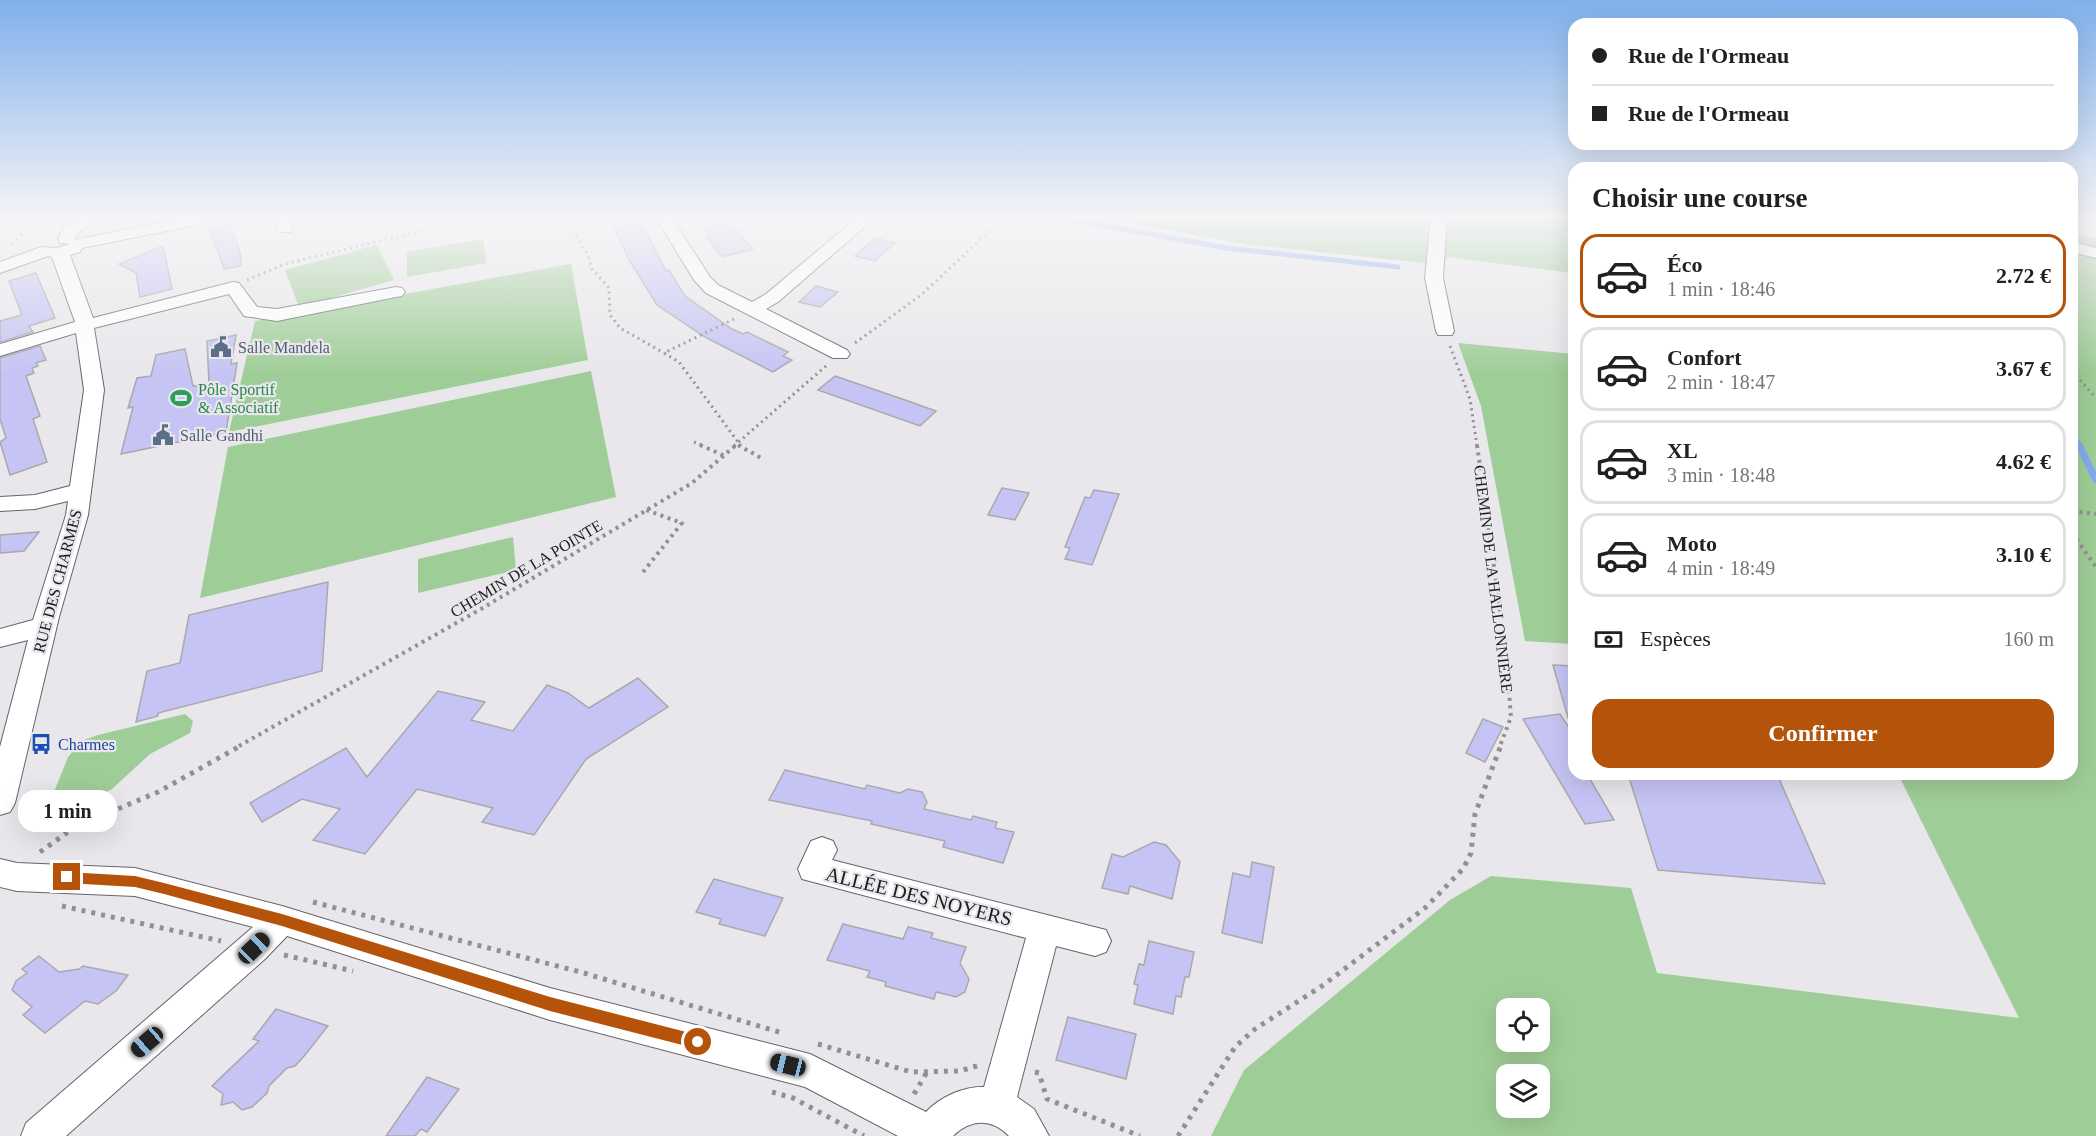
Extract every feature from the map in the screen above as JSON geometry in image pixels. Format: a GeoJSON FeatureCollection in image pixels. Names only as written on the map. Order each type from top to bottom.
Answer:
{"type":"FeatureCollection","features":[{"type":"Feature","properties":{"kind":"street","name":"RUE DES CHARMES"},"geometry":{"type":"LineString","coordinates":[[0,803],[44,626],[77,515],[78,491],[94,390],[80,306],[65,269]]}},
{"type":"Feature","properties":{"kind":"street"},"geometry":{"type":"LineString","coordinates":[[696,269],[712,289],[840,354]]}},
{"type":"Feature","properties":{"kind":"street"},"geometry":{"type":"LineString","coordinates":[[752,310],[772,298],[806,269]]}},
{"type":"Feature","properties":{"kind":"street"},"geometry":{"type":"LineString","coordinates":[[1435,269],[1434,278],[1445,331]]}},
{"type":"Feature","properties":{"kind":"street"},"geometry":{"type":"LineString","coordinates":[[0,350],[233,287],[250,312],[277,315],[396,292]]}},
{"type":"Feature","properties":{"kind":"street"},"geometry":{"type":"LineString","coordinates":[[0,504],[35,502],[78,491]]}},
{"type":"Feature","properties":{"kind":"street"},"geometry":{"type":"LineString","coordinates":[[0,638],[44,626]]}},
{"type":"Feature","properties":{"kind":"street","name":"ALLÉE DES NOYERS"},"geometry":{"type":"LineString","coordinates":[[822,850],[813,869],[1095,940]]}},
{"type":"Feature","properties":{"kind":"street"},"geometry":{"type":"LineString","coordinates":[[0,873],[17,877],[135,882],[291,909],[550,1004],[810,1071],[931,1135],[942,1120],[969,1105],[997,1105],[1008,1109],[1023,1122],[1031,1136]]}},
{"type":"Feature","properties":{"kind":"street"},"geometry":{"type":"LineString","coordinates":[[39,1136],[254,948],[291,909]]}},
{"type":"Feature","properties":{"kind":"street"},"geometry":{"type":"LineString","coordinates":[[997,1105],[1045,928]]}},
{"type":"Feature","properties":{"kind":"path"},"geometry":{"type":"LineString","coordinates":[[233,287],[274,269]]}},
{"type":"Feature","properties":{"kind":"path"},"geometry":{"type":"LineString","coordinates":[[592,269],[609,288],[610,315],[620,328],[679,362],[738,445],[764,459]]}},
{"type":"Feature","properties":{"kind":"path","name":"CHEMIN DE LA POINTE"},"geometry":{"type":"LineString","coordinates":[[44,857],[33,857],[75,827],[158,792],[481,609],[692,483],[840,354],[921,295],[949,269]]}},
{"type":"Feature","properties":{"kind":"path"},"geometry":{"type":"LineString","coordinates":[[664,353],[752,310]]}},
{"type":"Feature","properties":{"kind":"path","name":"CHEMIN DE LA HALLONNIÈRE"},"geometry":{"type":"LineString","coordinates":[[1178,1136],[1234,1047],[1256,1029],[1322,986],[1425,908],[1463,869],[1471,852],[1474,814],[1510,717],[1506,653],[1470,399],[1445,331]]}},
{"type":"Feature","properties":{"kind":"path"},"geometry":{"type":"LineString","coordinates":[[2078,378],[2096,398]]}},
{"type":"Feature","properties":{"kind":"path"},"geometry":{"type":"LineString","coordinates":[[694,442],[725,456]]}},
{"type":"Feature","properties":{"kind":"path"},"geometry":{"type":"LineString","coordinates":[[643,572],[682,523],[645,510]]}},
{"type":"Feature","properties":{"kind":"path"},"geometry":{"type":"LineString","coordinates":[[2078,512],[2096,514]]}},
{"type":"Feature","properties":{"kind":"path"},"geometry":{"type":"LineString","coordinates":[[2078,542],[2096,567]]}},
{"type":"Feature","properties":{"kind":"path"},"geometry":{"type":"LineString","coordinates":[[59,905],[356,972]]}},
{"type":"Feature","properties":{"kind":"path"},"geometry":{"type":"LineString","coordinates":[[291,909],[584,973],[787,1035]]}},
{"type":"Feature","properties":{"kind":"path"},"geometry":{"type":"LineString","coordinates":[[810,1041],[911,1072],[960,1071],[982,1064]]}},
{"type":"Feature","properties":{"kind":"path"},"geometry":{"type":"LineString","coordinates":[[1025,1070],[1039,1073],[1047,1099],[1140,1136]]}},
{"type":"Feature","properties":{"kind":"path"},"geometry":{"type":"LineString","coordinates":[[759,1088],[793,1098],[864,1136]]}},
{"type":"Feature","properties":{"kind":"green space"},"geometry":{"type":"Polygon","coordinates":[[[389,269],[394,280],[299,307],[285,270],[389,269]]]}},
{"type":"Feature","properties":{"kind":"green space"},"geometry":{"type":"Polygon","coordinates":[[[407,269],[452,269],[407,277],[407,269]]]}},
{"type":"Feature","properties":{"kind":"green space"},"geometry":{"type":"Polygon","coordinates":[[[543,269],[572,269],[588,360],[229,432],[255,321],[543,269]]]}},
{"type":"Feature","properties":{"kind":"green space"},"geometry":{"type":"Polygon","coordinates":[[[1542,269],[1568,269],[1568,272],[1542,269]]]}},
{"type":"Feature","properties":{"kind":"green space"},"geometry":{"type":"Polygon","coordinates":[[[2078,269],[2096,269],[2096,1136],[1211,1136],[1244,1070],[1450,900],[1491,876],[1631,888],[1657,973],[2019,1018],[1901,780],[2078,780],[2078,269]]]}},
{"type":"Feature","properties":{"kind":"green space"},"geometry":{"type":"Polygon","coordinates":[[[1458,343],[1568,354],[1568,644],[1525,641],[1481,406],[1458,343]]]}},
{"type":"Feature","properties":{"kind":"green space"},"geometry":{"type":"Polygon","coordinates":[[[591,371],[616,497],[200,598],[228,447],[591,371]]]}},
{"type":"Feature","properties":{"kind":"green space"},"geometry":{"type":"Polygon","coordinates":[[[513,537],[516,570],[418,593],[418,559],[513,537]]]}},
{"type":"Feature","properties":{"kind":"green space"},"geometry":{"type":"Polygon","coordinates":[[[185,714],[193,721],[190,733],[150,754],[112,789],[79,806],[58,809],[54,792],[68,757],[81,741],[185,714]]]}},
{"type":"Feature","properties":{"kind":"building"},"geometry":{"type":"Polygon","coordinates":[[[128,269],[168,269],[172,289],[140,297],[136,273],[128,269]]]}},
{"type":"Feature","properties":{"kind":"building"},"geometry":{"type":"Polygon","coordinates":[[[635,269],[669,270],[685,296],[732,329],[743,334],[747,332],[788,352],[783,356],[792,360],[773,372],[705,337],[657,305],[635,269]]]}},
{"type":"Feature","properties":{"kind":"building"},"geometry":{"type":"Polygon","coordinates":[[[36,273],[55,318],[29,326],[33,332],[0,342],[0,321],[22,315],[9,281],[36,273]]]}},
{"type":"Feature","properties":{"kind":"building"},"geometry":{"type":"Polygon","coordinates":[[[816,286],[838,292],[820,307],[799,302],[816,286]]]}},
{"type":"Feature","properties":{"kind":"building","name":"Pôle Sportif & Associatif"},"geometry":{"type":"Polygon","coordinates":[[[236,335],[231,364],[237,363],[226,432],[121,454],[133,407],[128,408],[137,378],[151,376],[156,355],[185,349],[193,386],[209,384],[207,341],[236,335]]]}},
{"type":"Feature","properties":{"kind":"building"},"geometry":{"type":"Polygon","coordinates":[[[40,346],[46,360],[36,363],[38,366],[32,368],[34,373],[26,376],[40,416],[33,419],[47,462],[10,475],[0,442],[6,438],[0,419],[0,358],[40,346]]]}},
{"type":"Feature","properties":{"kind":"building"},"geometry":{"type":"Polygon","coordinates":[[[835,376],[936,411],[920,426],[818,390],[835,376]]]}},
{"type":"Feature","properties":{"kind":"building"},"geometry":{"type":"Polygon","coordinates":[[[1002,488],[1029,493],[1015,520],[988,515],[1002,488]]]}},
{"type":"Feature","properties":{"kind":"building"},"geometry":{"type":"Polygon","coordinates":[[[1094,490],[1119,494],[1092,565],[1065,559],[1070,548],[1065,547],[1085,497],[1090,498],[1094,490]]]}},
{"type":"Feature","properties":{"kind":"building"},"geometry":{"type":"Polygon","coordinates":[[[39,532],[24,551],[0,553],[0,535],[39,532]]]}},
{"type":"Feature","properties":{"kind":"building"},"geometry":{"type":"Polygon","coordinates":[[[328,582],[322,671],[158,713],[158,716],[136,722],[147,671],[180,663],[189,615],[328,582]]]}},
{"type":"Feature","properties":{"kind":"building"},"geometry":{"type":"Polygon","coordinates":[[[1553,665],[1568,666],[1568,718],[1553,665]]]}},
{"type":"Feature","properties":{"kind":"building"},"geometry":{"type":"Polygon","coordinates":[[[638,678],[668,707],[586,759],[534,835],[482,822],[493,808],[417,789],[365,854],[313,840],[340,809],[302,799],[262,822],[250,803],[346,748],[367,777],[438,691],[485,702],[471,720],[513,731],[547,685],[568,693],[589,708],[638,678]]]}},
{"type":"Feature","properties":{"kind":"building"},"geometry":{"type":"Polygon","coordinates":[[[1560,714],[1568,726],[1568,780],[1591,780],[1614,820],[1585,824],[1523,719],[1560,714]]]}},
{"type":"Feature","properties":{"kind":"building"},"geometry":{"type":"Polygon","coordinates":[[[1483,719],[1503,727],[1485,762],[1466,753],[1483,719]]]}},
{"type":"Feature","properties":{"kind":"building"},"geometry":{"type":"Polygon","coordinates":[[[785,770],[865,789],[867,785],[900,793],[908,789],[922,792],[927,802],[924,809],[971,820],[973,816],[997,822],[995,828],[1014,832],[1003,863],[943,847],[945,841],[871,824],[872,821],[769,800],[785,770]]]}},
{"type":"Feature","properties":{"kind":"building"},"geometry":{"type":"Polygon","coordinates":[[[1630,780],[1780,780],[1825,884],[1658,870],[1630,780]]]}},
{"type":"Feature","properties":{"kind":"building"},"geometry":{"type":"Polygon","coordinates":[[[1154,842],[1166,845],[1180,862],[1172,899],[1130,886],[1128,894],[1102,888],[1112,854],[1123,857],[1154,842]]]}},
{"type":"Feature","properties":{"kind":"building"},"geometry":{"type":"Polygon","coordinates":[[[1252,862],[1274,867],[1262,943],[1222,933],[1233,873],[1250,877],[1252,862]]]}},
{"type":"Feature","properties":{"kind":"building"},"geometry":{"type":"Polygon","coordinates":[[[714,879],[783,898],[765,936],[719,924],[721,919],[696,912],[714,879]]]}},
{"type":"Feature","properties":{"kind":"building"},"geometry":{"type":"Polygon","coordinates":[[[843,924],[903,939],[908,927],[933,933],[931,938],[966,947],[960,963],[969,979],[965,992],[956,997],[936,992],[934,999],[885,986],[886,982],[867,977],[870,971],[827,960],[843,924]]]}},
{"type":"Feature","properties":{"kind":"building"},"geometry":{"type":"Polygon","coordinates":[[[1149,941],[1194,952],[1189,977],[1185,977],[1181,997],[1176,996],[1173,1014],[1134,1004],[1138,985],[1134,984],[1139,964],[1144,965],[1149,941]]]}},
{"type":"Feature","properties":{"kind":"building"},"geometry":{"type":"Polygon","coordinates":[[[39,956],[59,972],[79,969],[83,966],[128,975],[116,991],[98,1004],[85,1001],[45,1033],[23,1015],[32,1007],[12,990],[16,981],[27,973],[22,969],[39,956]]]}},
{"type":"Feature","properties":{"kind":"building"},"geometry":{"type":"Polygon","coordinates":[[[276,1009],[328,1026],[295,1066],[287,1068],[269,1086],[267,1093],[252,1107],[242,1110],[233,1102],[221,1105],[223,1094],[212,1086],[259,1041],[253,1039],[276,1009]]]}},
{"type":"Feature","properties":{"kind":"building"},"geometry":{"type":"Polygon","coordinates":[[[1068,1017],[1136,1034],[1126,1079],[1056,1060],[1068,1017]]]}},
{"type":"Feature","properties":{"kind":"building"},"geometry":{"type":"Polygon","coordinates":[[[427,1077],[459,1089],[427,1132],[421,1129],[415,1136],[386,1136],[427,1077]]]}},
{"type":"Feature","properties":{"kind":"waterway"},"geometry":{"type":"LineString","coordinates":[[2079,445],[2096,480]]}},
{"type":"Feature","properties":{"kind":"place","name":"Salle Mandela"},"geometry":{"type":"Point","coordinates":[221,347]}},
{"type":"Feature","properties":{"kind":"place","name":"Pôle Sportif & Associatif"},"geometry":{"type":"Point","coordinates":[181,398]}},
{"type":"Feature","properties":{"kind":"place","name":"Salle Gandhi"},"geometry":{"type":"Point","coordinates":[163,435]}},
{"type":"Feature","properties":{"kind":"place","name":"Charmes"},"geometry":{"type":"Point","coordinates":[41,744]}},
{"type":"Feature","properties":{"kind":"route"},"geometry":{"type":"LineString","coordinates":[[67,877],[135,882],[164,888],[282,920],[550,1004],[698,1042]]}}]}
